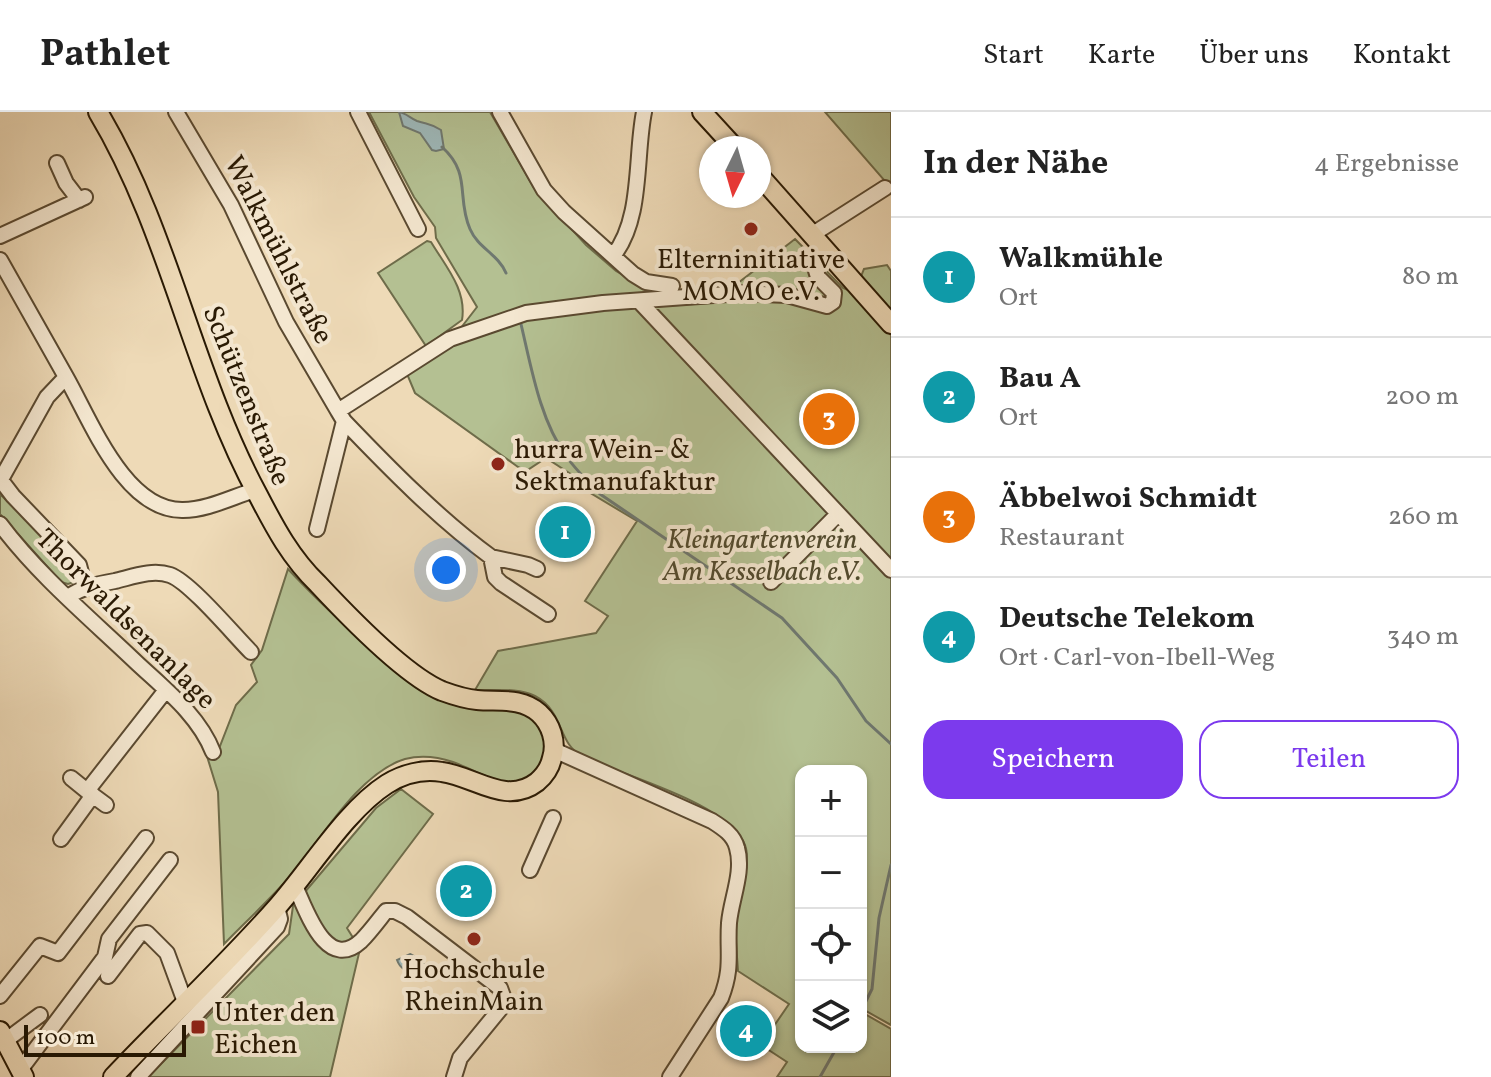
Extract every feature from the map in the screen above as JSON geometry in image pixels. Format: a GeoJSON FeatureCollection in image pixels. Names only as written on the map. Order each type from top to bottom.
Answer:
{"type":"FeatureCollection","features":[{"type":"Feature","properties":{"kind":"main road","name":"Schützenstraße"},"geometry":{"type":"LineString","coordinates":[[98,112],[143,202],[221,418],[283,542],[302,568],[413,673],[430,685],[460,697],[518,702],[531,707],[542,716],[550,729],[554,750]]}},
{"type":"Feature","properties":{"kind":"main road"},"geometry":{"type":"LineString","coordinates":[[702,112],[724,136]]}},
{"type":"Feature","properties":{"kind":"main road"},"geometry":{"type":"LineString","coordinates":[[771,188],[891,324]]}},
{"type":"Feature","properties":{"kind":"main road"},"geometry":{"type":"LineString","coordinates":[[113,1077],[277,907],[362,806],[397,779],[433,771],[449,773],[497,790],[519,791],[543,776],[554,750]]}},
{"type":"Feature","properties":{"kind":"main road"},"geometry":{"type":"LineString","coordinates":[[2,1036],[22,1073]]}},
{"type":"Feature","properties":{"kind":"street","name":"Walkmühlstraße"},"geometry":{"type":"LineString","coordinates":[[176,112],[231,205],[286,322],[341,416],[408,485],[491,557]]}},
{"type":"Feature","properties":{"kind":"street"},"geometry":{"type":"LineString","coordinates":[[358,112],[418,229]]}},
{"type":"Feature","properties":{"kind":"street"},"geometry":{"type":"LineString","coordinates":[[500,112],[544,190],[564,212],[639,278],[672,286]]}},
{"type":"Feature","properties":{"kind":"street"},"geometry":{"type":"LineString","coordinates":[[613,256],[624,239],[636,189],[644,112]]}},
{"type":"Feature","properties":{"kind":"street"},"geometry":{"type":"LineString","coordinates":[[0,236],[82,198],[66,183],[57,163]]}},
{"type":"Feature","properties":{"kind":"street"},"geometry":{"type":"LineString","coordinates":[[317,529],[341,416],[450,339],[519,315],[559,307],[741,293],[787,295],[824,306],[833,302],[834,293],[815,271],[819,241],[885,188]]}},
{"type":"Feature","properties":{"kind":"street"},"geometry":{"type":"LineString","coordinates":[[0,260],[124,478],[138,493],[167,508],[193,509],[255,490]]}},
{"type":"Feature","properties":{"kind":"street"},"geometry":{"type":"LineString","coordinates":[[639,301],[891,570]]}},
{"type":"Feature","properties":{"kind":"street"},"geometry":{"type":"LineString","coordinates":[[66,377],[47,397],[0,480],[79,565],[85,588]]}},
{"type":"Feature","properties":{"kind":"street"},"geometry":{"type":"LineString","coordinates":[[771,582],[838,514]]}},
{"type":"Feature","properties":{"kind":"street","name":"Thorwaldsenanlage"},"geometry":{"type":"LineString","coordinates":[[0,524],[68,597],[197,722],[213,752]]}},
{"type":"Feature","properties":{"kind":"street"},"geometry":{"type":"LineString","coordinates":[[537,569],[491,557],[495,577],[548,614]]}},
{"type":"Feature","properties":{"kind":"street"},"geometry":{"type":"LineString","coordinates":[[68,597],[85,588],[144,574],[173,576],[251,652]]}},
{"type":"Feature","properties":{"kind":"street"},"geometry":{"type":"LineString","coordinates":[[61,839],[90,793],[166,690]]}},
{"type":"Feature","properties":{"kind":"street"},"geometry":{"type":"LineString","coordinates":[[554,750],[712,821],[736,843],[738,869],[729,926],[731,957],[726,985],[721,998],[670,1077]]}},
{"type":"Feature","properties":{"kind":"street"},"geometry":{"type":"LineString","coordinates":[[71,778],[106,805]]}},
{"type":"Feature","properties":{"kind":"street"},"geometry":{"type":"LineString","coordinates":[[530,870],[553,818]]}},
{"type":"Feature","properties":{"kind":"street"},"geometry":{"type":"LineString","coordinates":[[0,996],[40,946],[58,953],[146,838]]}},
{"type":"Feature","properties":{"kind":"street"},"geometry":{"type":"LineString","coordinates":[[22,1073],[105,957],[109,939],[170,860]]}},
{"type":"Feature","properties":{"kind":"street"},"geometry":{"type":"LineString","coordinates":[[295,886],[319,934],[332,947],[341,950],[350,948],[360,942],[386,911],[395,911],[500,988],[504,999],[501,1008],[460,1058],[454,1077]]}},
{"type":"Feature","properties":{"kind":"street"},"geometry":{"type":"LineString","coordinates":[[138,1077],[277,927],[280,919],[277,907]]}},
{"type":"Feature","properties":{"kind":"street"},"geometry":{"type":"LineString","coordinates":[[108,976],[140,934],[147,933],[167,953],[185,1002]]}},
{"type":"Feature","properties":{"kind":"street"},"geometry":{"type":"LineString","coordinates":[[2,1036],[40,1015]]}},
{"type":"Feature","properties":{"kind":"green space"},"geometry":{"type":"Polygon","coordinates":[[[369,112],[490,112],[534,188],[586,245],[616,271],[634,281],[669,292],[457,333],[477,307],[436,238],[435,227],[414,197],[369,112]]]}},
{"type":"Feature","properties":{"kind":"green space"},"geometry":{"type":"Polygon","coordinates":[[[825,112],[891,112],[891,188],[825,112]]]}},
{"type":"Feature","properties":{"kind":"green space","name":"Kleingartenverein Am Kesselbach e.V."},"geometry":{"type":"Polygon","coordinates":[[[795,239],[843,288],[855,293],[891,335],[891,1025],[867,1012],[867,765],[795,765],[795,1053],[867,1053],[867,1015],[891,1029],[891,1077],[777,1077],[787,1062],[761,1045],[789,1004],[738,971],[736,923],[747,853],[734,830],[696,803],[582,756],[568,743],[551,710],[535,696],[513,690],[475,690],[498,651],[596,633],[608,616],[585,601],[637,521],[577,485],[580,480],[546,458],[526,471],[518,467],[415,393],[407,374],[476,332],[556,313],[724,302],[729,290],[795,239]]]}},
{"type":"Feature","properties":{"kind":"green space"},"geometry":{"type":"Polygon","coordinates":[[[427,241],[431,242],[454,279],[463,309],[462,320],[426,346],[378,273],[427,241]]]}},
{"type":"Feature","properties":{"kind":"green space"},"geometry":{"type":"Polygon","coordinates":[[[887,265],[891,271],[891,313],[860,279],[864,269],[887,265]]]}},
{"type":"Feature","properties":{"kind":"green space"},"geometry":{"type":"Polygon","coordinates":[[[0,494],[75,568],[77,581],[68,584],[61,582],[0,514],[0,494]]]}},
{"type":"Feature","properties":{"kind":"green space"},"geometry":{"type":"Polygon","coordinates":[[[288,569],[349,629],[419,690],[456,705],[510,709],[528,714],[541,726],[544,752],[534,774],[524,781],[513,783],[435,758],[405,759],[388,767],[357,792],[284,883],[224,944],[218,792],[206,753],[220,746],[236,705],[257,682],[251,665],[262,650],[288,569]]]}},
{"type":"Feature","properties":{"kind":"green space"},"geometry":{"type":"Polygon","coordinates":[[[401,789],[433,814],[347,928],[360,949],[330,1077],[148,1077],[289,934],[293,906],[376,808],[401,789]]]}},
{"type":"Feature","properties":{"kind":"water"},"geometry":{"type":"Polygon","coordinates":[[[399,112],[441,130],[444,149],[432,150],[420,133],[403,126],[399,112]]]}},
{"type":"Feature","properties":{"kind":"water"},"geometry":{"type":"Polygon","coordinates":[[[410,954],[423,961],[425,968],[418,973],[403,968],[397,960],[410,954]]]}},
{"type":"Feature","properties":{"kind":"waterway"},"geometry":{"type":"LineString","coordinates":[[442,147],[457,167],[470,229],[506,273]]}},
{"type":"Feature","properties":{"kind":"waterway"},"geometry":{"type":"LineString","coordinates":[[520,320],[537,391],[549,425],[578,471],[600,494],[782,618],[837,678],[866,721],[891,744]]}},
{"type":"Feature","properties":{"kind":"waterway"},"geometry":{"type":"LineString","coordinates":[[867,999],[872,989],[879,918],[891,865]]}},
{"type":"Feature","properties":{"kind":"waterway"},"geometry":{"type":"LineString","coordinates":[[820,1077],[834,1053]]}},
{"type":"Feature","properties":{"kind":"place","name":"Elterninitiative MOMO e.V."},"geometry":{"type":"Point","coordinates":[751,229]}},
{"type":"Feature","properties":{"kind":"place","name":"Äbbelwoi Schmidt"},"geometry":{"type":"Point","coordinates":[829,419]}},
{"type":"Feature","properties":{"kind":"place","name":"hurra Wein- & Sektmanufaktur"},"geometry":{"type":"Point","coordinates":[498,464]}},
{"type":"Feature","properties":{"kind":"place","name":"Walkmühle"},"geometry":{"type":"Point","coordinates":[565,532]}},
{"type":"Feature","properties":{"kind":"place","name":"Bau A"},"geometry":{"type":"Point","coordinates":[466,891]}},
{"type":"Feature","properties":{"kind":"place","name":"Hochschule RheinMain"},"geometry":{"type":"Point","coordinates":[474,939]}},
{"type":"Feature","properties":{"kind":"place","name":"Unter den Eichen"},"geometry":{"type":"Point","coordinates":[198,1027]}},
{"type":"Feature","properties":{"kind":"place","name":"Deutsche Telekom"},"geometry":{"type":"Point","coordinates":[746,1031]}}]}
